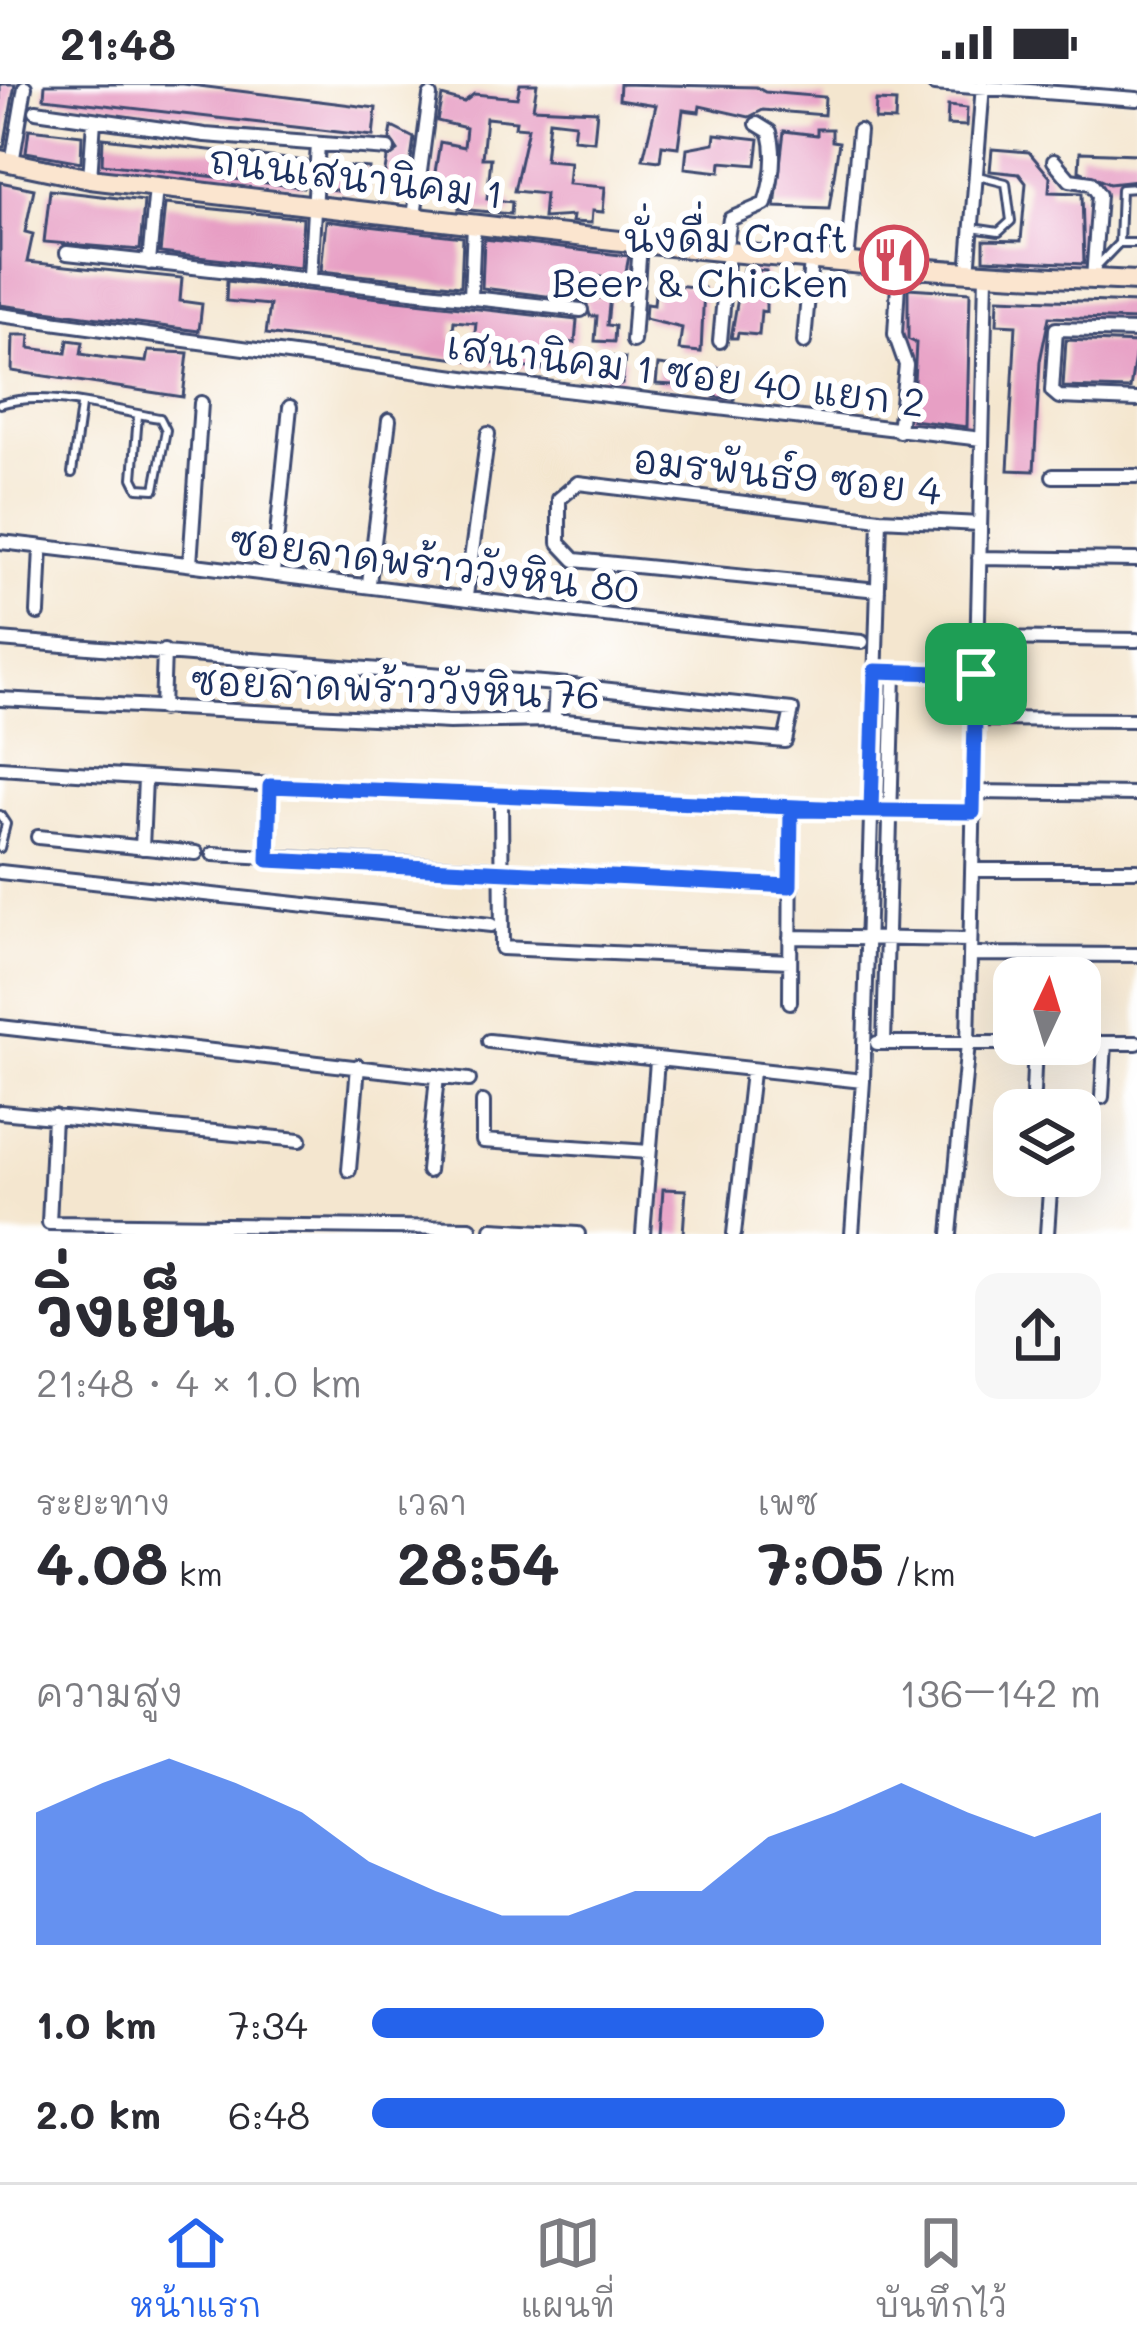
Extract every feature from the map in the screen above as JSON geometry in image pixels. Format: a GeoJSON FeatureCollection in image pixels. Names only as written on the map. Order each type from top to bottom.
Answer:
{"type":"FeatureCollection","features":[{"type":"Feature","properties":{"kind":"street"},"geometry":{"type":"LineString","coordinates":[[934,84],[1137,99]]}},
{"type":"Feature","properties":{"kind":"street"},"geometry":{"type":"LineString","coordinates":[[950,1234],[968,1043],[982,440],[977,274],[970,228],[983,86]]}},
{"type":"Feature","properties":{"kind":"street"},"geometry":{"type":"LineString","coordinates":[[6,162],[25,87]]}},
{"type":"Feature","properties":{"kind":"street"},"geometry":{"type":"LineString","coordinates":[[414,217],[430,96]]}},
{"type":"Feature","properties":{"kind":"street"},"geometry":{"type":"LineString","coordinates":[[35,112],[388,149]]}},
{"type":"Feature","properties":{"kind":"street"},"geometry":{"type":"LineString","coordinates":[[89,179],[94,120]]}},
{"type":"Feature","properties":{"kind":"street"},"geometry":{"type":"LineString","coordinates":[[720,341],[730,219],[765,204],[769,192],[774,147],[770,132],[757,124]]}},
{"type":"Feature","properties":{"kind":"street"},"geometry":{"type":"LineString","coordinates":[[848,263],[859,130]]}},
{"type":"Feature","properties":{"kind":"street"},"geometry":{"type":"LineString","coordinates":[[310,277],[318,144]]}},
{"type":"Feature","properties":{"kind":"street"},"geometry":{"type":"LineString","coordinates":[[1054,161],[1070,180],[1097,189],[1093,274]]}},
{"type":"Feature","properties":{"kind":"street","name":"ถนนเสนานิคม 1"},"geometry":{"type":"LineString","coordinates":[[6,162],[89,179],[640,244],[977,274],[1093,274],[1137,281]]}},
{"type":"Feature","properties":{"kind":"street"},"geometry":{"type":"LineString","coordinates":[[149,263],[156,187]]}},
{"type":"Feature","properties":{"kind":"street"},"geometry":{"type":"LineString","coordinates":[[471,297],[474,224]]}},
{"type":"Feature","properties":{"kind":"street"},"geometry":{"type":"LineString","coordinates":[[633,341],[640,244]]}},
{"type":"Feature","properties":{"kind":"street"},"geometry":{"type":"LineString","coordinates":[[67,254],[581,310]]}},
{"type":"Feature","properties":{"kind":"street"},"geometry":{"type":"LineString","coordinates":[[804,342],[812,260]]}},
{"type":"Feature","properties":{"kind":"street"},"geometry":{"type":"LineString","coordinates":[[899,268],[895,334],[906,365],[899,430]]}},
{"type":"Feature","properties":{"kind":"street","name":"เสนานิคม 1 ซอย 40 แยก 2"},"geometry":{"type":"LineString","coordinates":[[0,315],[982,440]]}},
{"type":"Feature","properties":{"kind":"street"},"geometry":{"type":"LineString","coordinates":[[1137,331],[1056,329],[1052,391],[1060,397],[1137,400]]}},
{"type":"Feature","properties":{"kind":"street"},"geometry":{"type":"LineString","coordinates":[[190,564],[201,403]]}},
{"type":"Feature","properties":{"kind":"street"},"geometry":{"type":"LineString","coordinates":[[273,573],[290,407]]}},
{"type":"Feature","properties":{"kind":"street"},"geometry":{"type":"LineString","coordinates":[[369,583],[388,420]]}},
{"type":"Feature","properties":{"kind":"street"},"geometry":{"type":"LineString","coordinates":[[466,596],[488,434]]}},
{"type":"Feature","properties":{"kind":"street"},"geometry":{"type":"LineString","coordinates":[[1053,476],[1137,476]]}},
{"type":"Feature","properties":{"kind":"street","name":"อมรพันธ์9 ซอย 4"},"geometry":{"type":"LineString","coordinates":[[878,590],[575,560],[559,543],[560,500],[570,486],[588,484],[880,519],[980,524]]}},
{"type":"Feature","properties":{"kind":"street"},"geometry":{"type":"LineString","coordinates":[[852,1234],[863,1082],[880,519]]}},
{"type":"Feature","properties":{"kind":"street","name":"ซอยลาดพร้าววังหิน 80"},"geometry":{"type":"LineString","coordinates":[[0,542],[369,583],[633,621],[862,642]]}},
{"type":"Feature","properties":{"kind":"street"},"geometry":{"type":"LineString","coordinates":[[38,613],[41,547]]}},
{"type":"Feature","properties":{"kind":"street"},"geometry":{"type":"LineString","coordinates":[[979,557],[1137,560]]}},
{"type":"Feature","properties":{"kind":"street"},"geometry":{"type":"LineString","coordinates":[[977,638],[1137,640]]}},
{"type":"Feature","properties":{"kind":"street","name":"ซอยลาดพร้าววังหิน 76"},"geometry":{"type":"LineString","coordinates":[[0,640],[556,684],[791,708],[787,740],[554,720],[449,722],[0,699]]}},
{"type":"Feature","properties":{"kind":"street"},"geometry":{"type":"LineString","coordinates":[[162,709],[164,651]]}},
{"type":"Feature","properties":{"kind":"street"},"geometry":{"type":"LineString","coordinates":[[875,671],[976,674]]}},
{"type":"Feature","properties":{"kind":"street"},"geometry":{"type":"LineString","coordinates":[[884,1043],[894,672]]}},
{"type":"Feature","properties":{"kind":"street"},"geometry":{"type":"LineString","coordinates":[[554,720],[556,684]]}},
{"type":"Feature","properties":{"kind":"street"},"geometry":{"type":"LineString","coordinates":[[975,718],[1137,720]]}},
{"type":"Feature","properties":{"kind":"street"},"geometry":{"type":"LineString","coordinates":[[0,768],[270,786],[791,810],[973,812]]}},
{"type":"Feature","properties":{"kind":"street"},"geometry":{"type":"LineString","coordinates":[[142,848],[145,778]]}},
{"type":"Feature","properties":{"kind":"street"},"geometry":{"type":"LineString","coordinates":[[268,860],[270,786]]}},
{"type":"Feature","properties":{"kind":"street"},"geometry":{"type":"LineString","coordinates":[[974,792],[1137,794]]}},
{"type":"Feature","properties":{"kind":"street"},"geometry":{"type":"LineString","coordinates":[[501,795],[502,948],[790,961]]}},
{"type":"Feature","properties":{"kind":"street"},"geometry":{"type":"LineString","coordinates":[[790,1002],[791,810]]}},
{"type":"Feature","properties":{"kind":"street"},"geometry":{"type":"LineString","coordinates":[[38,837],[196,853]]}},
{"type":"Feature","properties":{"kind":"street"},"geometry":{"type":"LineString","coordinates":[[213,854],[790,886]]}},
{"type":"Feature","properties":{"kind":"street"},"geometry":{"type":"LineString","coordinates":[[972,870],[1137,870]]}},
{"type":"Feature","properties":{"kind":"street"},"geometry":{"type":"LineString","coordinates":[[0,872],[491,925]]}},
{"type":"Feature","properties":{"kind":"street"},"geometry":{"type":"LineString","coordinates":[[790,937],[887,938],[1137,955]]}},
{"type":"Feature","properties":{"kind":"street"},"geometry":{"type":"LineString","coordinates":[[0,1027],[469,1080]]}},
{"type":"Feature","properties":{"kind":"street"},"geometry":{"type":"LineString","coordinates":[[489,1041],[863,1082]]}},
{"type":"Feature","properties":{"kind":"street"},"geometry":{"type":"LineString","coordinates":[[864,1043],[993,1043]]}},
{"type":"Feature","properties":{"kind":"street"},"geometry":{"type":"LineString","coordinates":[[1101,1043],[1137,1043]]}},
{"type":"Feature","properties":{"kind":"street"},"geometry":{"type":"LineString","coordinates":[[1102,1097],[1105,1043]]}},
{"type":"Feature","properties":{"kind":"street"},"geometry":{"type":"LineString","coordinates":[[643,1234],[657,1061]]}},
{"type":"Feature","properties":{"kind":"street"},"geometry":{"type":"LineString","coordinates":[[349,1170],[358,1066]]}},
{"type":"Feature","properties":{"kind":"street"},"geometry":{"type":"LineString","coordinates":[[734,1234],[752,1072]]}},
{"type":"Feature","properties":{"kind":"street"},"geometry":{"type":"LineString","coordinates":[[428,1172],[437,1076]]}},
{"type":"Feature","properties":{"kind":"street"},"geometry":{"type":"LineString","coordinates":[[483,1102],[483,1141],[650,1152]]}},
{"type":"Feature","properties":{"kind":"street"},"geometry":{"type":"LineString","coordinates":[[0,1112],[300,1140]]}},
{"type":"Feature","properties":{"kind":"street"},"geometry":{"type":"LineString","coordinates":[[54,1116],[49,1223],[470,1228]]}},
{"type":"Feature","properties":{"kind":"street"},"geometry":{"type":"LineString","coordinates":[[1047,1234],[1050,1197]]}},
{"type":"Feature","properties":{"kind":"street"},"geometry":{"type":"LineString","coordinates":[[492,1229],[578,1234]]}},
{"type":"Feature","properties":{"kind":"lane"},"geometry":{"type":"LineString","coordinates":[[970,228],[999,232],[1011,220],[1006,183],[975,176]]}},
{"type":"Feature","properties":{"kind":"lane"},"geometry":{"type":"LineString","coordinates":[[1093,274],[1119,243],[1121,189],[1137,188]]}},
{"type":"Feature","properties":{"kind":"lane"},"geometry":{"type":"LineString","coordinates":[[1119,243],[1137,243]]}},
{"type":"Feature","properties":{"kind":"lane"},"geometry":{"type":"LineString","coordinates":[[0,404],[29,399],[138,415],[166,424],[155,489],[138,488],[133,478],[138,415]]}},
{"type":"Feature","properties":{"kind":"lane"},"geometry":{"type":"LineString","coordinates":[[73,473],[81,406]]}},
{"type":"Feature","properties":{"kind":"lane"},"geometry":{"type":"LineString","coordinates":[[0,815],[6,824],[0,848]]}},
{"type":"Feature","properties":{"kind":"building"},"geometry":{"type":"Polygon","coordinates":[[[0,84],[15,84],[4,147],[0,147],[0,84]]]}},
{"type":"Feature","properties":{"kind":"building"},"geometry":{"type":"Polygon","coordinates":[[[45,84],[183,84],[376,108],[373,136],[44,98],[45,84]]]}},
{"type":"Feature","properties":{"kind":"building"},"geometry":{"type":"Polygon","coordinates":[[[520,84],[537,84],[533,108],[597,111],[594,141],[573,139],[575,123],[549,120],[545,160],[570,162],[568,184],[605,187],[603,212],[592,211],[591,223],[572,222],[573,216],[543,218],[545,194],[514,191],[528,128],[515,127],[516,121],[486,118],[482,158],[491,158],[487,199],[512,202],[511,214],[459,209],[460,194],[432,190],[440,142],[464,147],[466,128],[437,121],[442,96],[464,102],[474,94],[517,98],[520,84]]]}},
{"type":"Feature","properties":{"kind":"building"},"geometry":{"type":"Polygon","coordinates":[[[620,84],[756,87],[765,92],[825,97],[824,115],[763,110],[749,117],[700,106],[699,112],[683,110],[678,147],[662,145],[660,161],[643,159],[656,105],[619,99],[620,84]]]}},
{"type":"Feature","properties":{"kind":"building"},"geometry":{"type":"Polygon","coordinates":[[[876,101],[896,102],[895,121],[875,120],[876,101]]]}},
{"type":"Feature","properties":{"kind":"building"},"geometry":{"type":"Polygon","coordinates":[[[948,106],[967,108],[966,126],[947,125],[948,106]]]}},
{"type":"Feature","properties":{"kind":"building"},"geometry":{"type":"Polygon","coordinates":[[[392,127],[414,138],[408,181],[384,177],[387,159],[398,151],[390,139],[392,127]]]}},
{"type":"Feature","properties":{"kind":"building"},"geometry":{"type":"Polygon","coordinates":[[[29,129],[82,135],[81,162],[26,152],[29,129]]]}},
{"type":"Feature","properties":{"kind":"building"},"geometry":{"type":"Polygon","coordinates":[[[817,129],[832,129],[832,141],[839,142],[829,209],[775,207],[784,131],[817,135],[817,129]]]}},
{"type":"Feature","properties":{"kind":"building"},"geometry":{"type":"Polygon","coordinates":[[[715,134],[759,139],[756,165],[721,162],[720,172],[685,168],[687,148],[714,143],[715,134]]]}},
{"type":"Feature","properties":{"kind":"building"},"geometry":{"type":"Polygon","coordinates":[[[103,138],[306,161],[303,187],[102,164],[103,138]]]}},
{"type":"Feature","properties":{"kind":"building"},"geometry":{"type":"Polygon","coordinates":[[[992,149],[1029,152],[1050,177],[1049,192],[1082,193],[1084,264],[984,259],[984,240],[1021,241],[1026,183],[1019,174],[990,171],[992,149]]]}},
{"type":"Feature","properties":{"kind":"building"},"geometry":{"type":"Polygon","coordinates":[[[1080,152],[1137,154],[1137,181],[1109,184],[1079,171],[1080,152]]]}},
{"type":"Feature","properties":{"kind":"building"},"geometry":{"type":"Polygon","coordinates":[[[327,165],[369,168],[366,193],[326,189],[327,165]]]}},
{"type":"Feature","properties":{"kind":"building"},"geometry":{"type":"Polygon","coordinates":[[[0,182],[34,189],[25,232],[33,234],[27,262],[182,278],[180,301],[202,304],[199,331],[0,305],[0,182]]]}},
{"type":"Feature","properties":{"kind":"building"},"geometry":{"type":"Polygon","coordinates":[[[50,190],[144,201],[140,250],[44,242],[50,190]]]}},
{"type":"Feature","properties":{"kind":"building"},"geometry":{"type":"Polygon","coordinates":[[[165,204],[303,218],[300,268],[160,253],[165,204]]]}},
{"type":"Feature","properties":{"kind":"building"},"geometry":{"type":"Polygon","coordinates":[[[326,221],[463,237],[461,286],[321,271],[326,221]]]}},
{"type":"Feature","properties":{"kind":"building"},"geometry":{"type":"Polygon","coordinates":[[[484,239],[629,256],[621,297],[610,296],[607,325],[615,326],[614,342],[595,341],[597,316],[590,316],[586,301],[482,288],[484,239]],[[582,275],[579,296],[599,298],[601,277],[582,275]]]}},
{"type":"Feature","properties":{"kind":"building"},"geometry":{"type":"Polygon","coordinates":[[[743,269],[766,271],[766,312],[761,311],[759,335],[738,333],[731,338],[743,269]]]}},
{"type":"Feature","properties":{"kind":"building"},"geometry":{"type":"Polygon","coordinates":[[[227,281],[577,320],[575,343],[547,340],[543,370],[266,334],[270,305],[226,301],[227,281]],[[454,321],[452,340],[474,343],[476,323],[454,321]]]}},
{"type":"Feature","properties":{"kind":"building"},"geometry":{"type":"Polygon","coordinates":[[[656,283],[704,288],[701,352],[679,350],[682,328],[645,319],[646,304],[654,305],[656,283]]]}},
{"type":"Feature","properties":{"kind":"building"},"geometry":{"type":"Polygon","coordinates":[[[908,288],[970,292],[967,427],[912,420],[916,343],[908,339],[908,288]]]}},
{"type":"Feature","properties":{"kind":"building"},"geometry":{"type":"Polygon","coordinates":[[[998,298],[1137,303],[1137,320],[1049,317],[1040,361],[1034,471],[1008,470],[1016,325],[997,324],[998,298]]]}},
{"type":"Feature","properties":{"kind":"building"},"geometry":{"type":"Polygon","coordinates":[[[13,335],[30,335],[29,348],[66,353],[68,340],[83,342],[81,354],[106,358],[146,362],[148,351],[188,353],[183,397],[12,371],[13,335]]]}},
{"type":"Feature","properties":{"kind":"building"},"geometry":{"type":"Polygon","coordinates":[[[1066,340],[1137,343],[1130,389],[1063,387],[1066,340]]]}},
{"type":"Feature","properties":{"kind":"building"},"geometry":{"type":"Polygon","coordinates":[[[605,356],[625,358],[622,384],[603,382],[605,356]]]}},
{"type":"Feature","properties":{"kind":"building"},"geometry":{"type":"Polygon","coordinates":[[[658,365],[676,367],[674,385],[656,384],[658,365]]]}},
{"type":"Feature","properties":{"kind":"building"},"geometry":{"type":"Polygon","coordinates":[[[712,367],[737,370],[734,399],[714,397],[715,391],[709,390],[712,367]]]}},
{"type":"Feature","properties":{"kind":"building"},"geometry":{"type":"Polygon","coordinates":[[[663,1189],[686,1190],[683,1234],[660,1234],[663,1189]]]}},
{"type":"Feature","properties":{"kind":"place","name":"นั่งดื่ม Craft Beer & Chicken"},"geometry":{"type":"Point","coordinates":[894,260]}},
{"type":"Feature","properties":{"kind":"route"},"geometry":{"type":"LineString","coordinates":[[875,671],[976,674],[973,812],[791,810],[790,886],[268,860],[270,786],[871,810],[875,671]]}}]}
